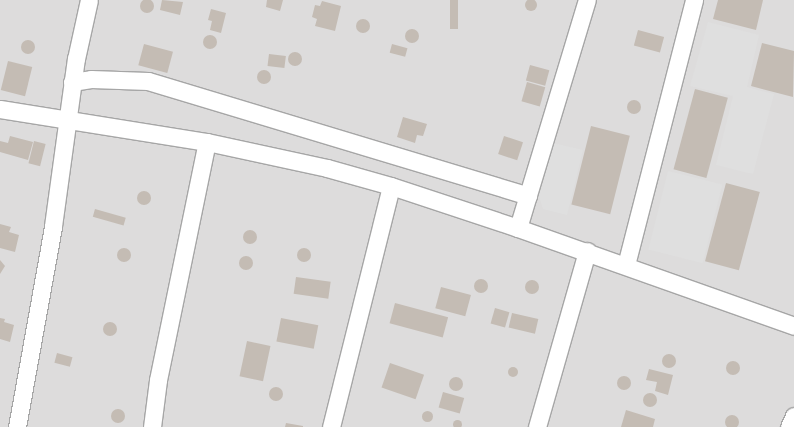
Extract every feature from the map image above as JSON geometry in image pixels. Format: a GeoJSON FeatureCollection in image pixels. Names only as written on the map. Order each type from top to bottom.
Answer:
{"type":"FeatureCollection","features":[{"type":"Feature","properties":{"kind":"street"},"geometry":{"type":"LineString","coordinates":[[17,427],[53,226],[72,82],[89,0]]}},
{"type":"Feature","properties":{"kind":"street"},"geometry":{"type":"LineString","coordinates":[[518,228],[587,0]]}},
{"type":"Feature","properties":{"kind":"street"},"geometry":{"type":"LineString","coordinates":[[626,265],[694,0]]}},
{"type":"Feature","properties":{"kind":"street"},"geometry":{"type":"LineString","coordinates":[[72,82],[91,79],[148,81],[528,196]]}},
{"type":"Feature","properties":{"kind":"street"},"geometry":{"type":"LineString","coordinates":[[0,109],[207,142],[328,168],[391,186],[587,251],[794,326]]}},
{"type":"Feature","properties":{"kind":"street"},"geometry":{"type":"LineString","coordinates":[[152,427],[158,380],[207,142]]}},
{"type":"Feature","properties":{"kind":"street"},"geometry":{"type":"LineString","coordinates":[[331,427],[391,186]]}},
{"type":"Feature","properties":{"kind":"street"},"geometry":{"type":"LineString","coordinates":[[537,427],[587,251]]}},
{"type":"Feature","properties":{"kind":"street"},"geometry":{"type":"LineString","coordinates":[[789,427],[794,416]]}},
{"type":"Feature","properties":{"kind":"shaded area"},"geometry":{"type":"Polygon","coordinates":[[[0,0],[794,0],[794,427],[0,427],[0,0]]]}},
{"type":"Feature","properties":{"kind":"shaded area"},"geometry":{"type":"Polygon","coordinates":[[[708,22],[759,35],[747,87],[774,94],[753,174],[716,165],[733,96],[690,86],[708,22]]]}},
{"type":"Feature","properties":{"kind":"shaded area"},"geometry":{"type":"Polygon","coordinates":[[[553,143],[583,150],[567,215],[543,209],[539,196],[553,143]]]}},
{"type":"Feature","properties":{"kind":"shaded area"},"geometry":{"type":"Polygon","coordinates":[[[668,171],[722,185],[703,263],[648,250],[668,171]]]}},
{"type":"Feature","properties":{"kind":"building"},"geometry":{"type":"Polygon","coordinates":[[[147,-1],[152,1],[154,6],[152,11],[147,13],[142,11],[140,6],[142,1],[147,-1]]]}},
{"type":"Feature","properties":{"kind":"building"},"geometry":{"type":"Polygon","coordinates":[[[533,-1],[536,0],[536,10],[529,11],[526,10],[525,3],[526,0],[533,-1]]]}},
{"type":"Feature","properties":{"kind":"building"},"geometry":{"type":"Polygon","coordinates":[[[162,0],[183,2],[180,15],[160,10],[162,0]]]}},
{"type":"Feature","properties":{"kind":"building"},"geometry":{"type":"Polygon","coordinates":[[[267,0],[283,0],[280,11],[266,7],[267,0]]]}},
{"type":"Feature","properties":{"kind":"building"},"geometry":{"type":"Polygon","coordinates":[[[450,0],[458,0],[458,29],[450,29],[450,0]]]}},
{"type":"Feature","properties":{"kind":"building"},"geometry":{"type":"Polygon","coordinates":[[[718,0],[763,0],[756,30],[713,19],[718,0]]]}},
{"type":"Feature","properties":{"kind":"building"},"geometry":{"type":"Polygon","coordinates":[[[322,1],[341,6],[335,31],[315,26],[317,19],[312,17],[315,5],[320,6],[322,1]]]}},
{"type":"Feature","properties":{"kind":"building"},"geometry":{"type":"Polygon","coordinates":[[[211,9],[226,13],[221,33],[210,30],[212,21],[208,20],[211,9]]]}},
{"type":"Feature","properties":{"kind":"building"},"geometry":{"type":"Polygon","coordinates":[[[360,19],[366,19],[370,23],[370,29],[366,33],[360,33],[356,29],[356,23],[360,19]]]}},
{"type":"Feature","properties":{"kind":"building"},"geometry":{"type":"Polygon","coordinates":[[[409,29],[415,29],[419,33],[419,39],[415,43],[409,43],[405,39],[405,33],[409,29]]]}},
{"type":"Feature","properties":{"kind":"building"},"geometry":{"type":"Polygon","coordinates":[[[638,30],[664,37],[660,52],[634,45],[638,30]]]}},
{"type":"Feature","properties":{"kind":"building"},"geometry":{"type":"Polygon","coordinates":[[[207,35],[213,35],[217,39],[217,45],[213,49],[207,49],[203,45],[203,39],[207,35]]]}},
{"type":"Feature","properties":{"kind":"building"},"geometry":{"type":"Polygon","coordinates":[[[25,40],[31,40],[35,44],[35,50],[31,54],[25,54],[21,50],[21,44],[25,40]]]}},
{"type":"Feature","properties":{"kind":"building"},"geometry":{"type":"Polygon","coordinates":[[[762,43],[794,51],[793,97],[751,86],[762,43]]]}},
{"type":"Feature","properties":{"kind":"building"},"geometry":{"type":"Polygon","coordinates":[[[144,44],[173,52],[167,73],[138,65],[144,44]]]}},
{"type":"Feature","properties":{"kind":"building"},"geometry":{"type":"Polygon","coordinates":[[[392,44],[407,48],[405,57],[390,53],[392,44]]]}},
{"type":"Feature","properties":{"kind":"building"},"geometry":{"type":"Polygon","coordinates":[[[292,52],[298,52],[302,56],[302,62],[298,66],[292,66],[288,62],[288,56],[292,52]]]}},
{"type":"Feature","properties":{"kind":"building"},"geometry":{"type":"Polygon","coordinates":[[[269,54],[286,56],[284,68],[268,66],[269,54]]]}},
{"type":"Feature","properties":{"kind":"building"},"geometry":{"type":"Polygon","coordinates":[[[8,61],[32,67],[25,96],[1,90],[8,61]]]}},
{"type":"Feature","properties":{"kind":"building"},"geometry":{"type":"Polygon","coordinates":[[[530,65],[549,70],[545,86],[526,80],[530,65]]]}},
{"type":"Feature","properties":{"kind":"building"},"geometry":{"type":"Polygon","coordinates":[[[261,70],[267,70],[271,74],[271,80],[267,84],[261,84],[257,80],[257,74],[261,70]]]}},
{"type":"Feature","properties":{"kind":"building"},"geometry":{"type":"Polygon","coordinates":[[[527,82],[545,87],[540,106],[521,101],[527,82]]]}},
{"type":"Feature","properties":{"kind":"building"},"geometry":{"type":"Polygon","coordinates":[[[695,89],[728,98],[706,178],[674,169],[695,89]]]}},
{"type":"Feature","properties":{"kind":"building"},"geometry":{"type":"Polygon","coordinates":[[[631,100],[637,100],[641,104],[641,110],[637,114],[631,114],[627,110],[627,104],[631,100]]]}},
{"type":"Feature","properties":{"kind":"building"},"geometry":{"type":"Polygon","coordinates":[[[403,117],[427,124],[423,136],[417,135],[415,143],[397,137],[403,117]]]}},
{"type":"Feature","properties":{"kind":"building"},"geometry":{"type":"Polygon","coordinates":[[[591,126],[630,136],[610,214],[571,205],[591,126]]]}},
{"type":"Feature","properties":{"kind":"building"},"geometry":{"type":"Polygon","coordinates":[[[10,136],[33,142],[28,160],[0,152],[0,141],[8,143],[10,136]]]}},
{"type":"Feature","properties":{"kind":"building"},"geometry":{"type":"Polygon","coordinates":[[[504,136],[523,142],[517,160],[498,154],[504,136]]]}},
{"type":"Feature","properties":{"kind":"building"},"geometry":{"type":"Polygon","coordinates":[[[34,141],[46,144],[40,166],[28,163],[34,141]]]}},
{"type":"Feature","properties":{"kind":"building"},"geometry":{"type":"Polygon","coordinates":[[[726,183],[760,192],[739,270],[705,261],[726,183]]]}},
{"type":"Feature","properties":{"kind":"building"},"geometry":{"type":"Polygon","coordinates":[[[141,191],[147,191],[151,195],[151,201],[147,205],[141,205],[137,201],[137,195],[141,191]]]}},
{"type":"Feature","properties":{"kind":"building"},"geometry":{"type":"Polygon","coordinates":[[[95,209],[126,218],[124,226],[93,217],[95,209]]]}},
{"type":"Feature","properties":{"kind":"building"},"geometry":{"type":"Polygon","coordinates":[[[0,224],[11,227],[9,232],[19,235],[15,252],[0,248],[0,224]]]}},
{"type":"Feature","properties":{"kind":"building"},"geometry":{"type":"Polygon","coordinates":[[[247,230],[253,230],[257,234],[257,240],[253,244],[247,244],[243,240],[243,234],[247,230]]]}},
{"type":"Feature","properties":{"kind":"building"},"geometry":{"type":"Polygon","coordinates":[[[121,248],[127,248],[131,252],[131,258],[127,262],[121,262],[117,258],[117,252],[121,248]]]}},
{"type":"Feature","properties":{"kind":"building"},"geometry":{"type":"Polygon","coordinates":[[[301,248],[307,248],[311,252],[311,258],[307,262],[301,262],[297,258],[297,252],[301,248]]]}},
{"type":"Feature","properties":{"kind":"building"},"geometry":{"type":"Polygon","coordinates":[[[243,256],[249,256],[253,260],[253,266],[249,270],[243,270],[239,266],[239,260],[243,256]]]}},
{"type":"Feature","properties":{"kind":"building"},"geometry":{"type":"Polygon","coordinates":[[[0,260],[5,266],[0,274],[0,260]]]}},
{"type":"Feature","properties":{"kind":"building"},"geometry":{"type":"Polygon","coordinates":[[[296,277],[331,282],[328,299],[294,294],[296,277]]]}},
{"type":"Feature","properties":{"kind":"building"},"geometry":{"type":"Polygon","coordinates":[[[481,279],[486,281],[488,286],[486,291],[481,293],[476,291],[474,286],[476,281],[481,279]]]}},
{"type":"Feature","properties":{"kind":"building"},"geometry":{"type":"Polygon","coordinates":[[[532,280],[537,282],[539,287],[537,292],[532,294],[527,292],[525,287],[527,282],[532,280]]]}},
{"type":"Feature","properties":{"kind":"building"},"geometry":{"type":"Polygon","coordinates":[[[441,287],[471,295],[465,316],[435,308],[441,287]]]}},
{"type":"Feature","properties":{"kind":"building"},"geometry":{"type":"Polygon","coordinates":[[[395,303],[448,317],[443,338],[390,323],[395,303]]]}},
{"type":"Feature","properties":{"kind":"building"},"geometry":{"type":"Polygon","coordinates":[[[495,308],[509,312],[505,328],[491,323],[495,308]]]}},
{"type":"Feature","properties":{"kind":"building"},"geometry":{"type":"Polygon","coordinates":[[[512,313],[538,319],[535,334],[509,328],[512,313]]]}},
{"type":"Feature","properties":{"kind":"building"},"geometry":{"type":"Polygon","coordinates":[[[0,318],[5,319],[4,322],[14,325],[10,342],[0,339],[0,318]]]}},
{"type":"Feature","properties":{"kind":"building"},"geometry":{"type":"Polygon","coordinates":[[[281,318],[318,325],[314,349],[276,342],[281,318]]]}},
{"type":"Feature","properties":{"kind":"building"},"geometry":{"type":"Polygon","coordinates":[[[107,322],[113,322],[117,326],[117,332],[113,336],[107,336],[103,332],[103,326],[107,322]]]}},
{"type":"Feature","properties":{"kind":"building"},"geometry":{"type":"Polygon","coordinates":[[[247,341],[270,346],[263,381],[240,376],[247,341]]]}},
{"type":"Feature","properties":{"kind":"building"},"geometry":{"type":"Polygon","coordinates":[[[57,353],[72,357],[70,367],[54,363],[57,353]]]}},
{"type":"Feature","properties":{"kind":"building"},"geometry":{"type":"Polygon","coordinates":[[[669,354],[674,356],[676,361],[674,366],[669,368],[664,366],[662,361],[664,356],[669,354]]]}},
{"type":"Feature","properties":{"kind":"building"},"geometry":{"type":"Polygon","coordinates":[[[733,361],[738,363],[740,368],[738,373],[733,375],[728,373],[726,368],[728,363],[733,361]]]}},
{"type":"Feature","properties":{"kind":"building"},"geometry":{"type":"Polygon","coordinates":[[[390,363],[424,375],[416,399],[382,388],[390,363]]]}},
{"type":"Feature","properties":{"kind":"building"},"geometry":{"type":"Polygon","coordinates":[[[511,367],[515,367],[517,368],[517,376],[511,377],[508,374],[508,370],[511,367]]]}},
{"type":"Feature","properties":{"kind":"building"},"geometry":{"type":"Polygon","coordinates":[[[649,369],[673,375],[668,395],[655,391],[657,382],[646,380],[649,369]]]}},
{"type":"Feature","properties":{"kind":"building"},"geometry":{"type":"Polygon","coordinates":[[[624,376],[629,378],[631,383],[629,388],[624,390],[619,388],[617,383],[619,378],[624,376]]]}},
{"type":"Feature","properties":{"kind":"building"},"geometry":{"type":"Polygon","coordinates":[[[456,377],[461,379],[463,384],[461,389],[456,391],[451,389],[449,384],[451,379],[456,377]]]}},
{"type":"Feature","properties":{"kind":"building"},"geometry":{"type":"Polygon","coordinates":[[[273,387],[279,387],[283,391],[283,397],[279,401],[273,401],[269,397],[269,391],[273,387]]]}},
{"type":"Feature","properties":{"kind":"building"},"geometry":{"type":"Polygon","coordinates":[[[443,392],[464,398],[460,413],[439,407],[443,392]]]}},
{"type":"Feature","properties":{"kind":"building"},"geometry":{"type":"Polygon","coordinates":[[[650,393],[655,395],[657,400],[655,405],[650,407],[645,405],[643,400],[645,395],[650,393]]]}},
{"type":"Feature","properties":{"kind":"building"},"geometry":{"type":"Polygon","coordinates":[[[115,409],[121,409],[125,413],[125,419],[121,423],[115,423],[111,419],[111,413],[115,409]]]}},
{"type":"Feature","properties":{"kind":"building"},"geometry":{"type":"Polygon","coordinates":[[[626,410],[655,419],[653,427],[621,427],[626,410]]]}},
{"type":"Feature","properties":{"kind":"building"},"geometry":{"type":"Polygon","coordinates":[[[425,411],[429,411],[431,412],[431,420],[425,421],[422,418],[422,414],[425,411]]]}},
{"type":"Feature","properties":{"kind":"building"},"geometry":{"type":"Polygon","coordinates":[[[732,415],[737,417],[739,422],[737,427],[732,429],[727,427],[725,422],[727,417],[732,415]]]}},
{"type":"Feature","properties":{"kind":"building"},"geometry":{"type":"Polygon","coordinates":[[[455,420],[459,420],[461,424],[459,428],[455,428],[453,426],[453,422],[455,420]]]}},
{"type":"Feature","properties":{"kind":"building"},"geometry":{"type":"Polygon","coordinates":[[[286,423],[303,426],[303,427],[285,427],[286,423]]]}}]}
